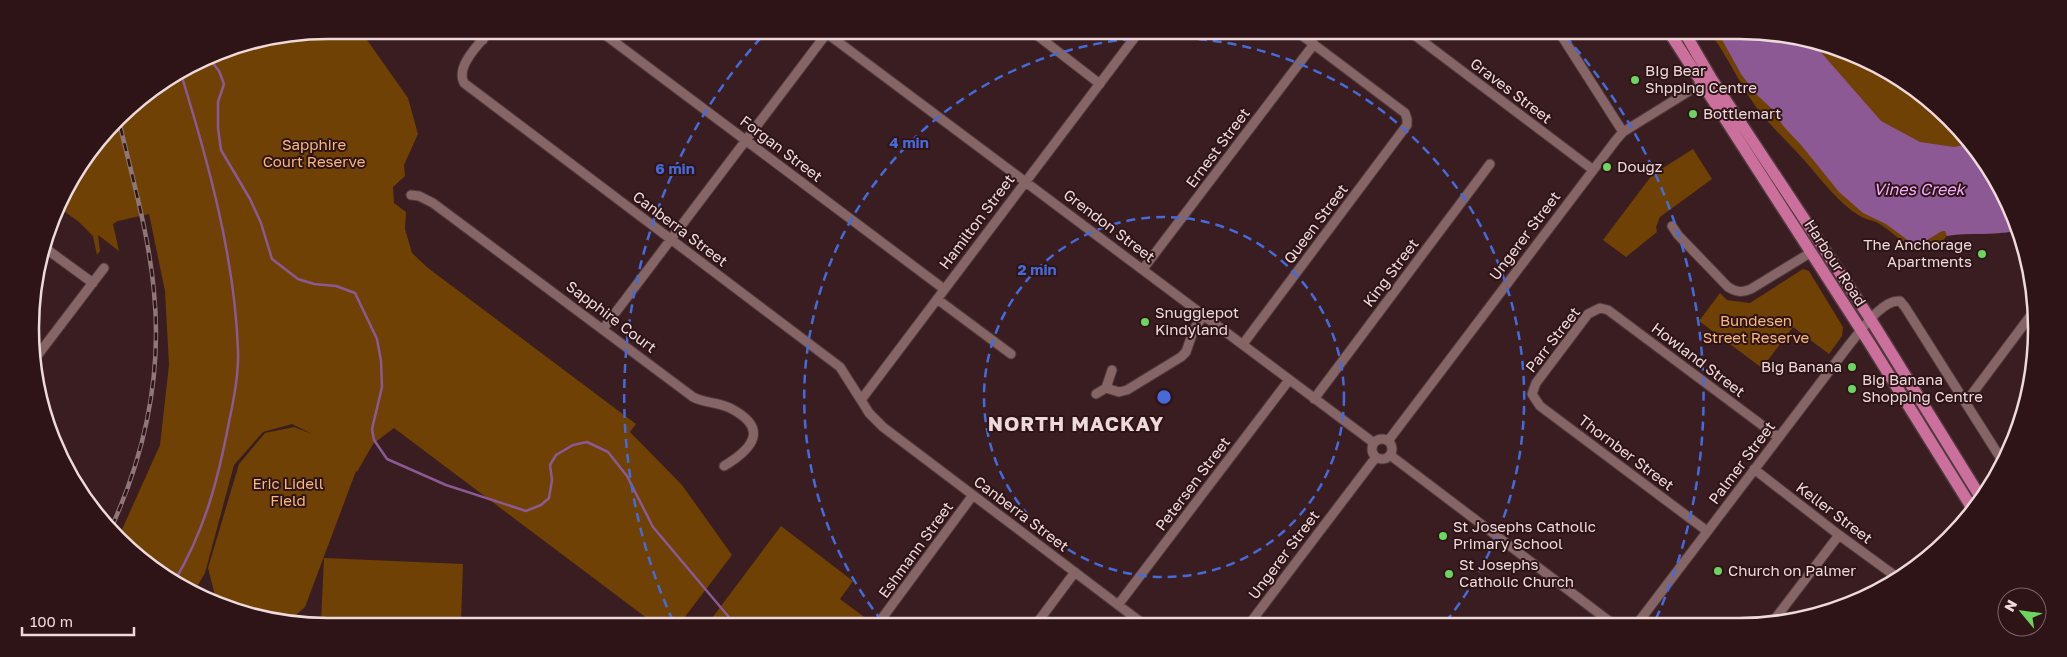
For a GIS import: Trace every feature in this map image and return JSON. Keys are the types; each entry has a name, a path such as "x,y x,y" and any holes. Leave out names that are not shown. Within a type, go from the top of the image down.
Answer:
{"main road":[{"name":"Harbour Road","path":"1673,39 1969,503"},
{"name":"Harbour Road","path":"1688,39 1870,320 1977,492"}],"street":[{"name":"Forgan Street","path":"611,39 944,289"},
{"path":"603,329 821,39"},
{"name":"Grendon Street","path":"834,39 1374,443"},
{"path":"1042,39 1100,84"},
{"name":"Hamilton Street","path":"861,400 1134,39"},
{"path":"1307,39 1314,44"},
{"name":"Graves Street","path":"1422,39 1592,169"},
{"path":"1564,39 1623,132"},
{"name":"Canberra Street","path":"483,40 468,58 462,73 464,83 471,90 840,367 869,413 883,427 1135,618"},
{"name":"Queen Street","path":"1242,344 1407,125 1405,113 1314,44"},
{"name":"Ernest Street","path":"1143,269 1314,44"},
{"name":"Ungerer Street","path":"1388,441 1592,169 1623,132 1712,78"},
{"name":"King Street","path":"1314,399 1490,164"},
{"name":"Sapphire Court","path":"411,195 419,196 433,203 693,397 730,408 751,424 754,434 753,439 740,456 724,466"},
{"path":"1672,226 1678,235 1715,274 1734,291 1745,292 1752,289 1810,252"},
{"path":"50,251 92,283"},
{"path":"39,351 104,268"},
{"path":"937,299 1011,354"},
{"name":"Palmer Street","path":"1642,618 1778,437 1879,310 1892,302 1900,301 1903,304 1966,402"},
{"name":"Parr Street","path":"1532,394 1536,383 1588,314 1600,308"},
{"name":"Howland Street","path":"1600,308 1616,315 1778,437"},
{"path":"1106,388 1119,392 1127,390 1181,357 1186,352 1194,329 1204,315"},
{"path":"1999,455 1966,402 2028,319"},
{"path":"1096,394 1106,388 1112,370"},
{"name":"Petersen Street","path":"1118,605 1289,380"},
{"name":"Thornber Street","path":"1532,394 1540,406 1707,531"},
{"path":"1379,440 1388,441 1392,446 1390,455 1385,458 1376,457 1373,452 1374,443 1379,440"},
{"path":"1390,455 1605,618"},
{"name":"Ungerer Street","path":"1254,618 1376,457"},
{"name":"Keller Street","path":"1754,469 1892,573"},
{"name":"Eshmann Street","path":"883,618 973,495"},
{"path":"1777,616 1839,535"},
{"path":"1041,618 1075,572"}],"green space":[{"path":"310,39 366,39 408,98 418,134 404,165 405,176 393,187 394,203 406,212 405,229 412,253 428,268 636,424 630,432 682,485 732,555 684,618 647,618 394,428 373,444 356,471 305,607 294,616 272,613 235,603 215,595 208,568 239,464 265,433 294,427 312,434 292,424 263,432 234,465 205,573 197,586 152,558 122,531 160,445 169,365 165,291 149,214 118,221 113,224 119,251 98,235 100,251 97,255 93,236 79,222 64,211 88,168 111,137 137,111 168,88 200,69 218,61 235,54 272,44"},
{"name":"Vines Creek","path":"1714,39 1776,41 1832,54 1883,78 1930,111 1956,137 1982,173 1965,209 1943,241 1935,246 1926,248 1911,246 1878,223 1852,211 1830,190 1761,114"},
{"path":"1693,149 1712,179 1660,217 1656,227 1657,232 1626,257 1603,240 1652,175"},
{"name":"Bundesen Street Reserve","path":"1803,269 1809,271 1843,327 1842,336 1829,354 1793,327 1762,368 1699,321 1720,293 1727,300 1750,303"},
{"path":"781,526 853,581 840,599 866,618 712,618"},
{"path":"324,558 463,564 461,618 321,618"}],"water":[{"name":"Vines Creek","path":"1722,39 1776,41 1820,51 1881,121 1920,142 1954,147 1963,145 1989,184 2012,231 1947,236 1945,231 1942,231 1922,243 1913,244 1886,224 1863,213 1839,192 1741,74"}],"waterway":[{"path":"213,63 219,71 224,84 218,102 218,128 221,150 250,199 261,223 272,259 298,279 314,284 336,286 355,293 377,339 381,361 382,387 372,429 374,440 387,459 446,485 526,511 541,505 549,498 552,480 550,465 556,455 573,445 587,442 608,452 627,476 653,527 730,618"},
{"path":"178,575 202,524 215,484 233,404 238,360 236,316 226,245 210,175 182,79"}],"railway":[{"path":"114,522 134,470 142,441 153,382 156,322 152,271 148,249 140,206 121,127"}],"place":[{"name":"BIg Bear Shpping Centre","path":"1635,80"},
{"name":"Bottlemart","path":"1693,114"},
{"name":"Dougz","path":"1607,167"},
{"name":"The Anchorage Apartments","path":"1982,254"},
{"name":"Snugglepot Kindyland","path":"1145,322"},
{"name":"Big Banana","path":"1852,367"},
{"name":"Big Banana Shopping Centre","path":"1852,389"},
{"name":"St Josephs Catholic Primary School","path":"1443,536"},
{"name":"Church on Palmer","path":"1718,571"},
{"name":"St Josephs Catholic Church","path":"1449,574"}],"district":[{"name":"NORTH MACKAY","path":"1076,424"}],"park label":[{"name":"Sapphire Court Reserve","path":"314,154"},
{"name":"Eric Lidell Field","path":"288,492"}]}
